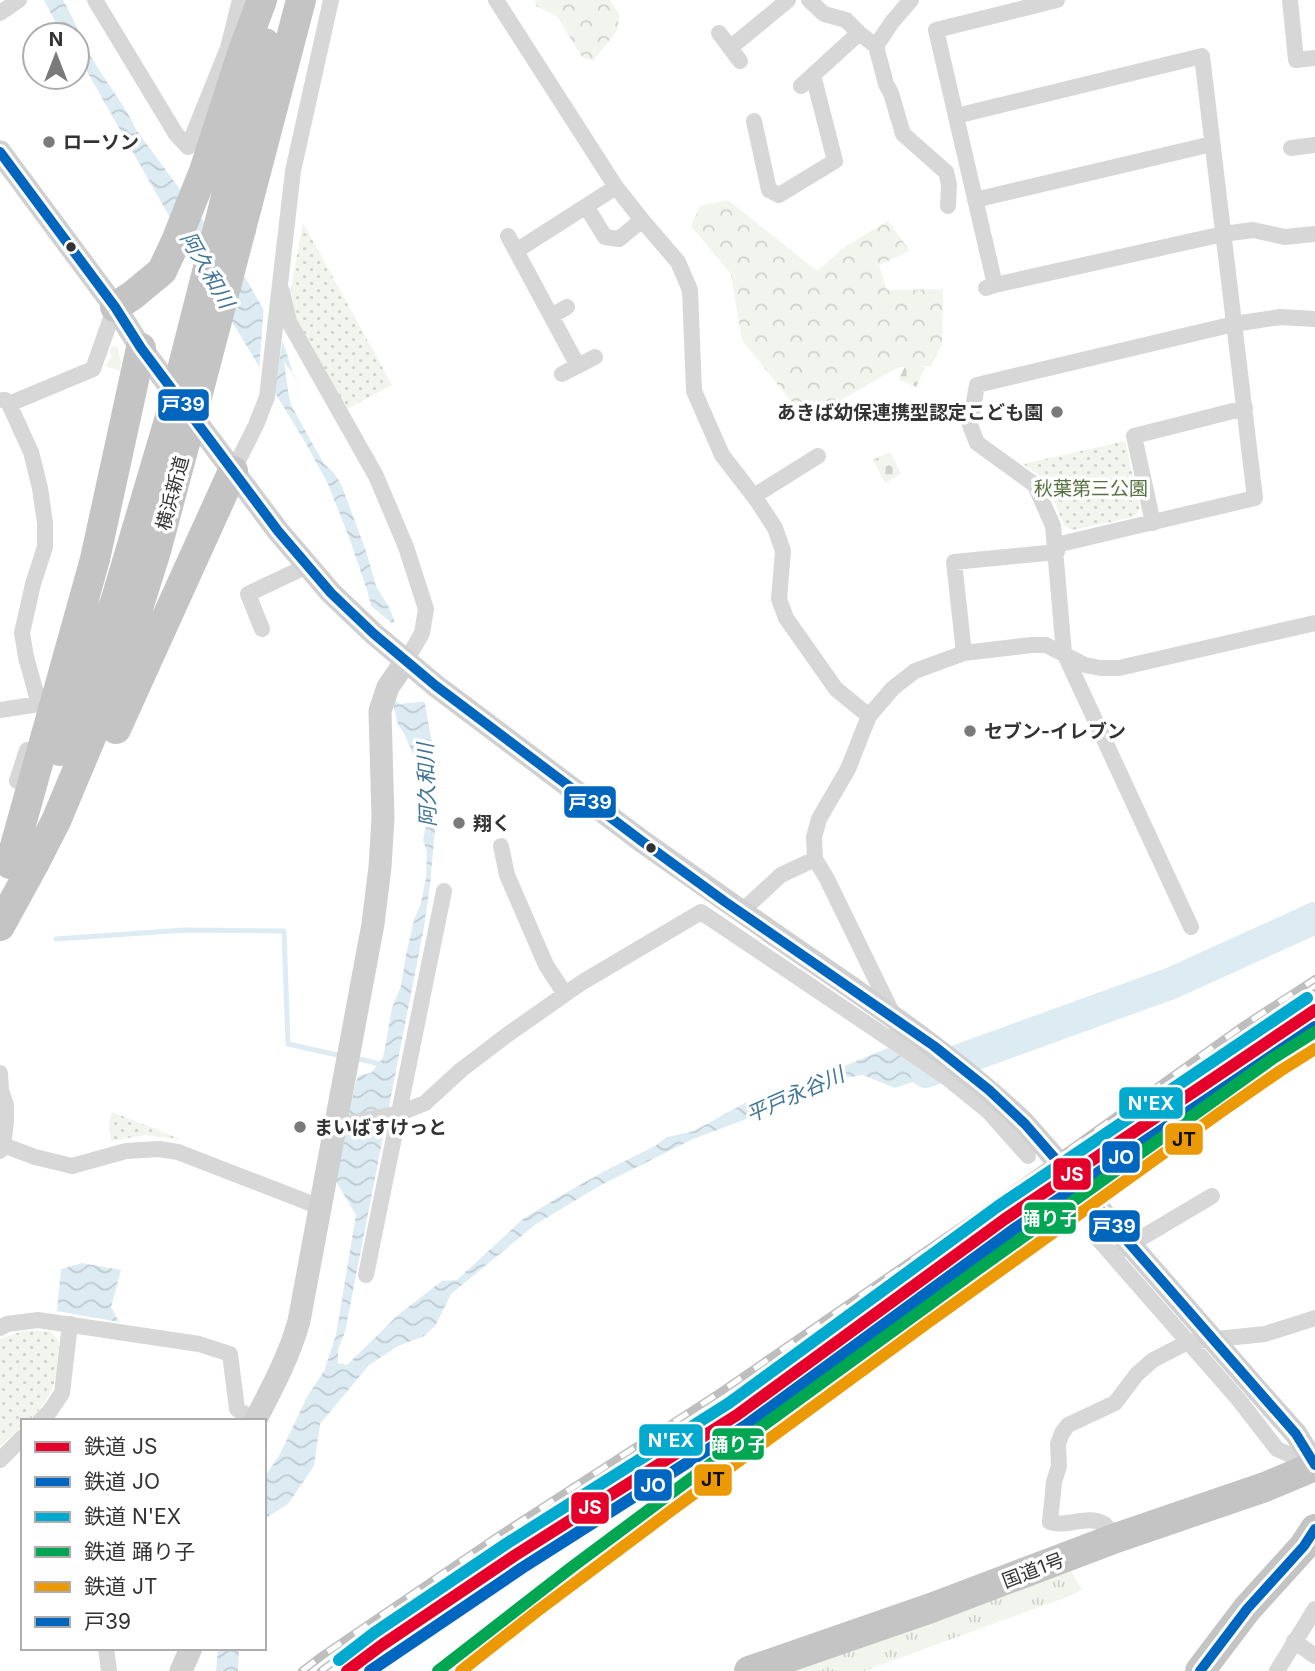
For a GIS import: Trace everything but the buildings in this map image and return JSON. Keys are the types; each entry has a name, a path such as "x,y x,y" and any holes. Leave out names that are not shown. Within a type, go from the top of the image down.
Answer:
{"highway":[{"path":"115,307 162,271 176,242 204,171 262,0"},
{"name":"横浜新道","path":"0,926 56,821 116,678 156,551 178,428 232,217 275,0"},
{"name":"横浜新道","path":"232,217 301,0"},
{"path":"5,872 95,559 141,348"},
{"name":"横浜新道","path":"5,872 60,750 178,428"},
{"path":"56,821 95,774 233,471"},
{"name":"国道1号","path":"749,1671 931,1608 1116,1538 1265,1487 1315,1466"},
{"path":"1200,1671 1247,1609 1304,1546 1315,1528"}],"main road":[{"path":"0,152 115,307 141,348 278,531 331,593 374,634 436,686 643,842 934,1046 989,1090 1025,1124 1296,1434 1315,1466"},
{"path":"256,1419 293,1343 339,1125 380,867 383,818 380,711 388,687 406,661"},
{"path":"181,1671 190,1650"}],"street":[{"path":"0,13 19,0"},
{"path":"95,0 176,134 188,147 228,48 240,0"},
{"path":"233,471 267,397 293,171 331,0"},
{"path":"496,0 616,187 678,262 690,290 694,391 722,455 775,528 783,551 779,599 786,618 836,689 869,716"},
{"path":"730,48 789,0"},
{"path":"809,0 824,14 846,20 876,46 903,134 946,172 949,184 948,206"},
{"path":"876,46 911,0"},
{"path":"1058,0 936,30 975,200 990,286 1223,234 1253,230 1285,237 1315,234"},
{"path":"1290,0 1296,60 1315,58"},
{"path":"719,33 740,61"},
{"path":"754,121 765,135 769,190 779,195 835,161 807,80 859,33"},
{"path":"956,116 1202,56 1255,498 1056,548 954,562 964,653"},
{"path":"975,200 1212,144"},
{"path":"1291,148 1315,145"},
{"path":"516,251 616,187"},
{"path":"586,206 605,237 619,239 642,220"},
{"path":"508,236 578,366"},
{"path":"280,282 289,322 376,476 406,547 426,609 422,633 406,661"},
{"path":"17,781 36,724 38,704 22,633 45,547 45,523 31,452 4,402 93,369 115,307"},
{"path":"551,316 568,307"},
{"path":"1191,927 1064,653 1053,526 1035,485 977,443 971,425 977,385 1234,324 1280,317 1315,319"},
{"path":"562,374 595,357"},
{"path":"1153,523 1134,436 1245,408"},
{"path":"754,496 818,456"},
{"path":"262,629 248,594 307,566"},
{"path":"889,1038 902,1033 815,859 814,837 819,819 848,769 869,716 893,688 915,671 964,653 1046,645 1085,665 1119,668 1315,623"},
{"path":"0,710 38,704"},
{"path":"501,846 507,875 546,965 565,994"},
{"path":"741,912 781,875 815,859"},
{"path":"366,1275 444,891"},
{"path":"339,1125 397,1114 425,1102 461,1070 565,994 701,912 946,1077 988,1111 1028,1156"},
{"path":"0,1073 1,1090 6,1105 1,1147 72,1166 126,1151 159,1149 178,1152 320,1207"},
{"path":"1112,1255 1209,1193"},
{"path":"1099,1240 1239,1400 1277,1449 1315,1466"},
{"path":"1116,1538 1105,1524 1093,1521 1057,1524 1051,1522 1054,1482 1059,1466 1058,1444 1068,1425 1115,1403 1153,1360 1188,1342 1265,1334 1315,1318"},
{"path":"0,1328 7,1324 38,1320 199,1344 230,1354 237,1409 252,1419"},
{"path":"42,1419 62,1393 71,1324"},
{"path":"0,1460 21,1439"},
{"path":"1277,1671 1315,1609"},
{"path":"1294,1641 1315,1656"},
{"path":"106,1650 109,1671"}],"green space":[{"path":"535,0 610,0 619,14 618,29 593,61 582,57 557,16 536,6"},
{"path":"728,200 817,271 846,246 888,221 910,251 879,265 887,290 943,289 942,345 931,366 899,367 825,409 795,406 742,340 731,274 691,226 700,206"},
{"path":"303,223 392,385 345,410 295,316 291,288"},
{"path":"117,346 121,361 120,371 105,366 112,357 111,347"},
{"path":"908,360 925,368 916,387 899,379"},
{"name":"秋葉第三公園","path":"1125,441 1140,509 1134,517 1072,530 1064,525 1045,479 1023,464"},
{"path":"890,452 901,474 885,483 873,460"},
{"path":"112,1112 181,1139 145,1135 111,1141 109,1124"},
{"path":"23,1331 51,1331 59,1342 50,1394 30,1419 21,1419 21,1427 0,1446 0,1339"},
{"path":"1071,1571 1082,1590 864,1671 787,1671"}],"water":[{"path":"44,0 63,0 74,21 55,21"},
{"name":"阿久和川","path":"91,56 137,131 246,279 284,345 293,373 302,385 284,362 292,407 324,464 341,484 376,586 390,609 425,704 432,743 435,829 430,885 345,1332 338,1350 338,1363 347,1365 398,1315 442,1281 457,1280 523,1219 667,1137 694,1131 745,1103 801,1084 888,1048 931,1076 895,1088 863,1075 838,1079 787,1104 693,1139 601,1185 536,1224 451,1294 435,1326 424,1336 398,1346 369,1365 320,1424 314,1466 288,1504 266,1518 266,1475 280,1454 307,1397 324,1371 336,1335 356,1215 336,1181 355,1085 358,1076 371,1073 383,1058 392,1008 401,986 414,920 421,903 426,878 427,852 423,840 427,821 428,762 424,755 414,755 398,725 368,593 328,484 189,251 91,79"},
{"path":"82,1263 121,1270 111,1307 119,1322 57,1311 61,1269"},
{"path":"218,1650 239,1650 238,1671 216,1671"}],"pier":[{"path":"264,304 283,336 274,398 259,372"},
{"path":"366,602 392,623 398,622 428,701 400,704 388,696"}],"waterway":[{"name":"平戸永谷川","path":"926,1072 1172,983 1315,918"},
{"path":"56,939 185,930 284,931 288,1044 342,1056"},
{"path":"355,1058 380,1064"}],"railway":[{"path":"302,1671 498,1536 722,1391 992,1205 1244,1025 1315,979"},
{"path":"464,1572 728,1401 1315,993"},
{"path":"321,1671 374,1632"}],"rail line":[{"name":"N'EX","path":"339,1660 374,1633 506,1544 729,1403 997,1207 1307,998"},
{"name":"JS","path":"347,1671 514,1556 737,1415 1005,1219 1315,1010"},
{"name":"JO","path":"370,1671 522,1568 745,1426 1013,1230 1315,1027"},
{"name":"踊り子","path":"438,1671 709,1465 1272,1059 1315,1032"},
{"name":"JT","path":"461,1671 672,1510 926,1324 1221,1112 1315,1049"}],"transit line":[{"name":"戸39","path":"0,152 115,307 141,348 278,531 331,593 374,634 436,686 643,842 934,1046 989,1090 1025,1124 1296,1434 1315,1465"},
{"name":"戸39","path":"1200,1671 1247,1609 1304,1546 1315,1529"}],"place":[{"name":"ローソン","path":"49,142"},
{"name":"あきば幼保連携型認定こども園","path":"1057,412"},
{"name":"セブン-イレブン","path":"970,731"},
{"name":"翔く","path":"459,823"},
{"name":"まいばすけっと","path":"300,1127"}]}
